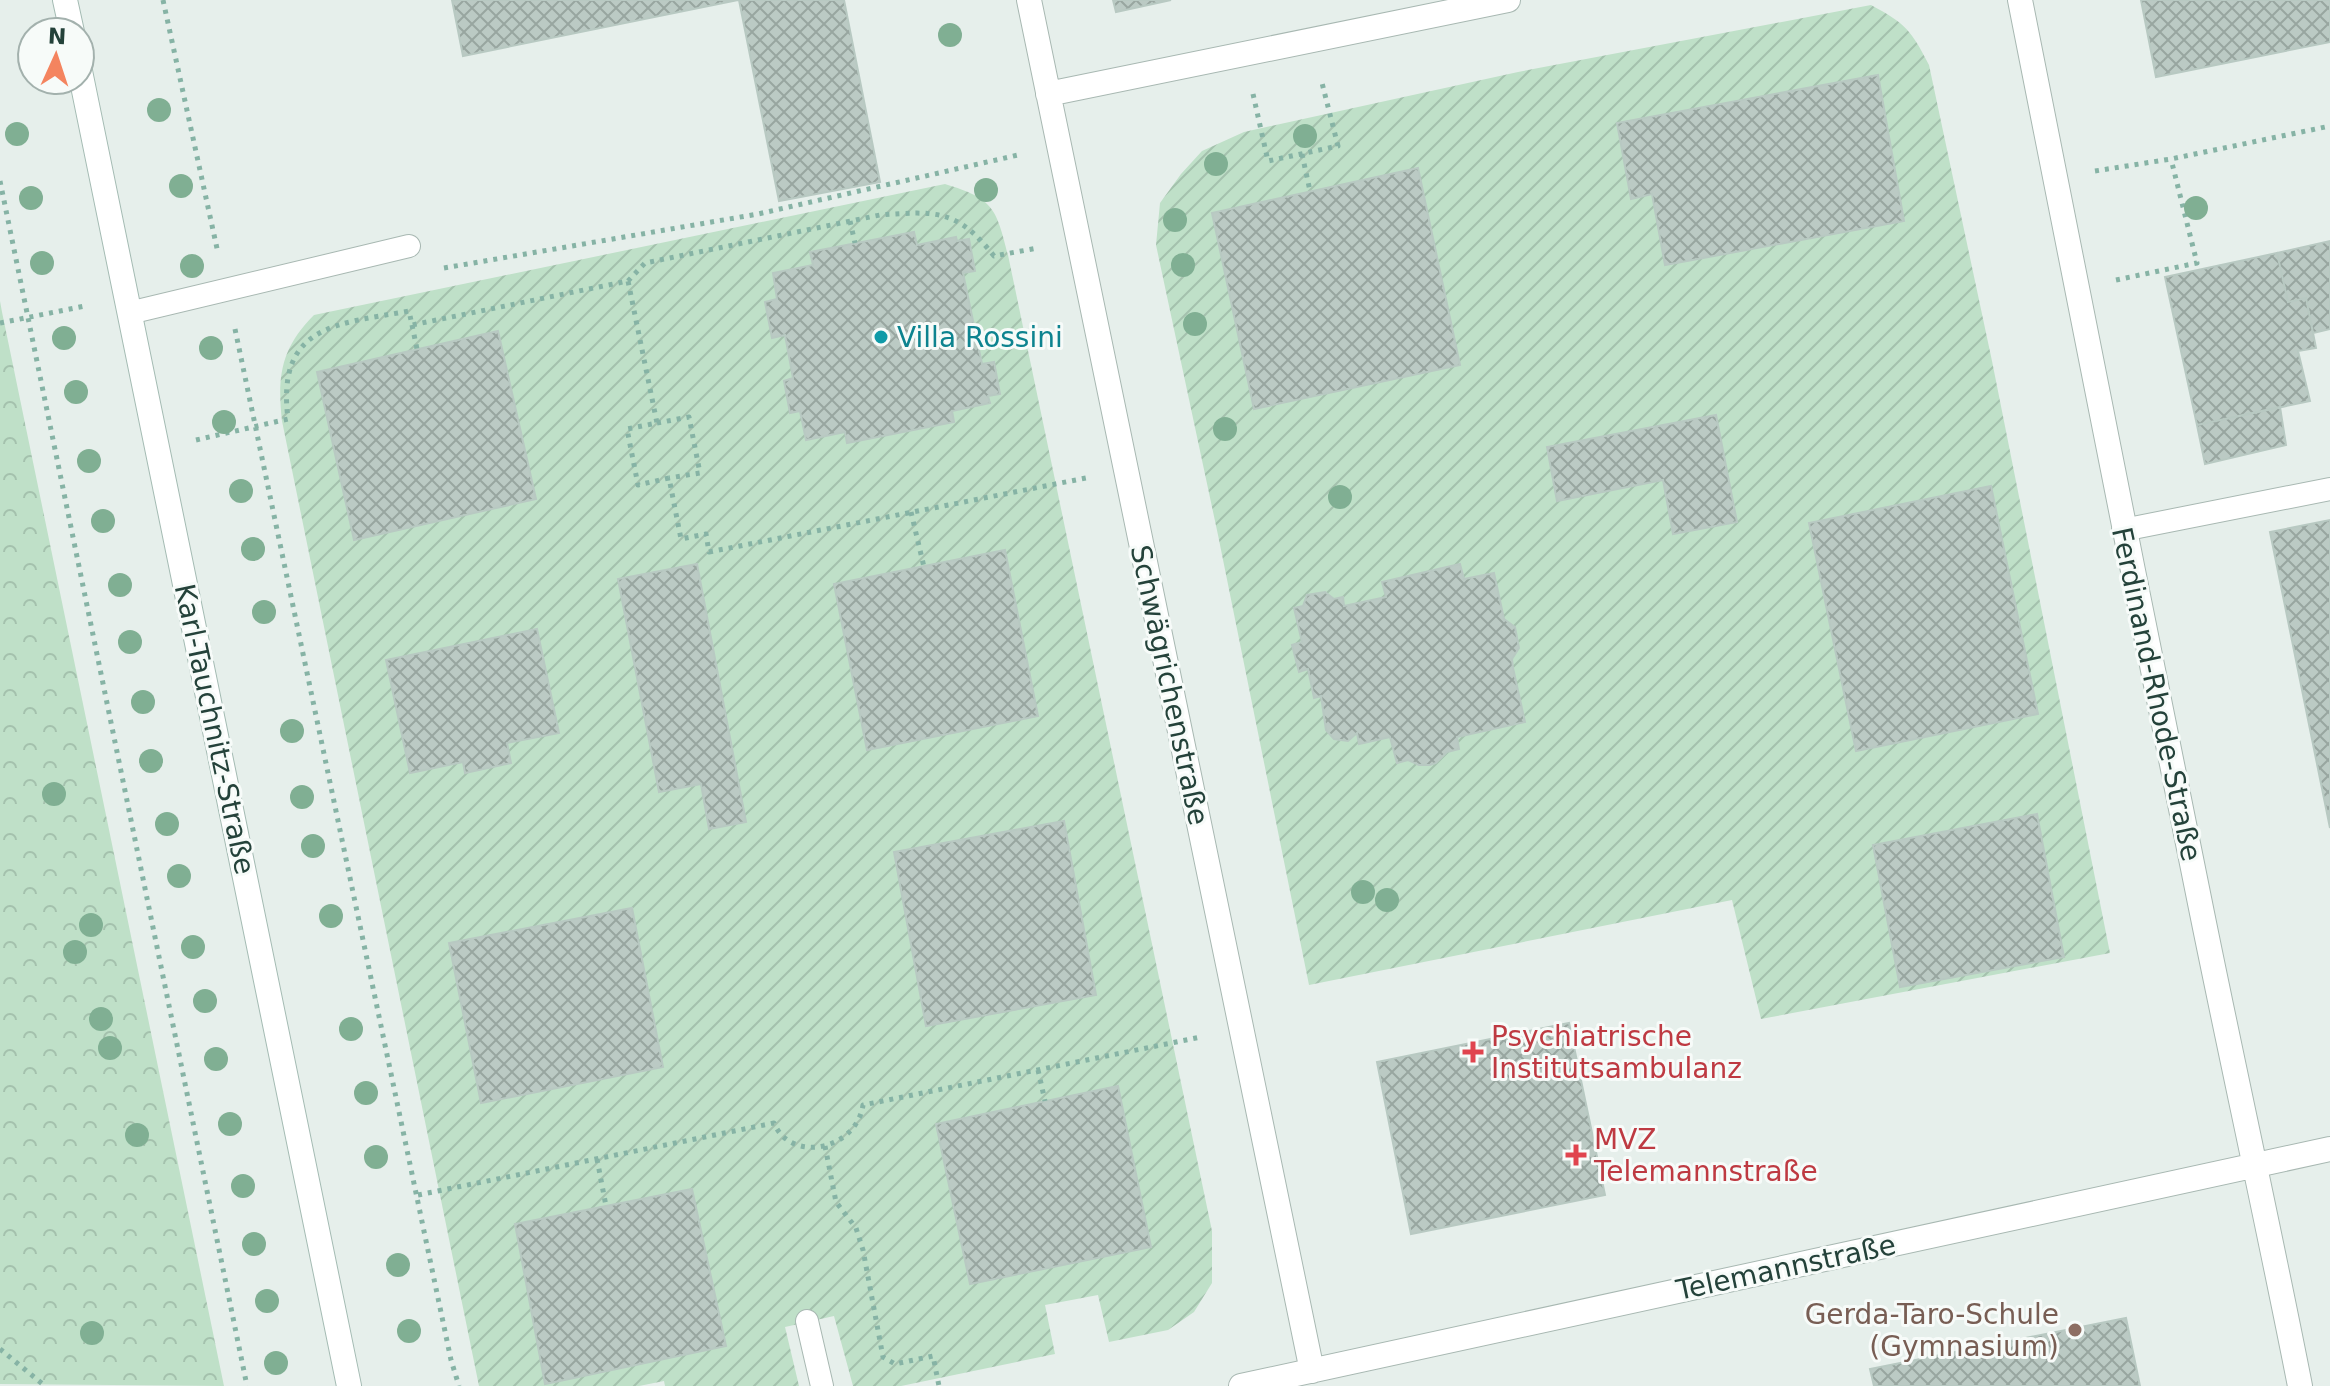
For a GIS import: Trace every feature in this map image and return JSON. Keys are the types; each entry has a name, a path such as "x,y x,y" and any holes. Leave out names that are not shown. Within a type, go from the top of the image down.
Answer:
{"street":[{"name":"Schwägrichenstraße","path":"1029,0 1312,1371"},
{"path":"1048,94 1508,0"},
{"name":"Ferdinand-Rhode-Straße","path":"2020,0 2123,530 2300,1386"},
{"name":"Karl-Tauchnitz-Straße","path":"85,96 349,1386"},
{"name":"Telemannstraße","path":"1241,1386 2330,1149"}],"lane":[{"path":"128,305 226,289 409,246"},
{"path":"2123,530 2330,489"},
{"path":"807,1321 822,1386"}],"path":[{"path":"163,0 459,1386"},
{"path":"1244,54 1268,161 1302,154 1338,146 1311,40"},
{"path":"2055,177 2171,159 2330,126"},
{"path":"434,270 758,214 1059,146"},
{"path":"1302,154 1310,191"},
{"path":"2076,289 2197,263 2171,159"},
{"path":"0,181 247,1386"},
{"path":"412,325 628,281 645,263 880,215 919,212 947,216 969,227 994,256 1078,239"},
{"path":"850,221 855,243"},
{"path":"628,281 657,423"},
{"path":"0,323 128,305"},
{"path":"157,448 288,419 285,400 287,378 307,341 321,329 409,311 417,349"},
{"path":"689,417 700,473 669,478 638,485 627,429 689,417"},
{"path":"669,478 681,539 706,534 709,552 1126,471"},
{"path":"911,512 924,567"},
{"path":"417,1195 774,1123 777,1129 804,1147 825,1146 837,1143 852,1131 861,1116 863,1105 1241,1029"},
{"path":"1038,1070 1045,1101"},
{"path":"825,1146 836,1202 856,1228 863,1250 883,1357 895,1364 933,1356 939,1386"},
{"path":"597,1159 606,1206"},
{"path":"0,1349 45,1386"}],"green space":[{"path":"1871,5 1906,29 1929,65 1992,361 2110,953 1761,1019 1732,900 1309,985 1156,245 1160,203 1202,151 1244,132 1518,72"},
{"path":"945,184 974,195 990,208 1000,226 1008,255 1212,1231 1212,1283 1194,1312 1168,1330 1109,1342 1098,1295 1045,1305 1055,1354 901,1386 853,1386 834,1316 785,1327 799,1386 665,1386 664,1381 639,1386 479,1386 282,421 281,376 288,351 314,315"},
{"path":"0,301 2,312 224,1386 0,1384"}],"building":[{"path":"452,0 738,0 463,56"},
{"path":"739,0 844,0 880,182 779,201"},
{"path":"1113,0 1171,0 1116,12"},
{"path":"2141,0 2330,0 2330,42 2156,77"},
{"path":"1878,75 1904,221 1665,265 1652,194 1631,199 1617,123"},
{"path":"1418,168 1460,365 1254,409 1212,213"},
{"name":"Villa Rossini","path":"914,232 917,245 956,237 957,241 969,239 975,271 963,273 982,364 994,362 1000,394 988,396 990,403 952,411 954,422 847,443 845,432 806,440 800,411 790,413 784,381 793,378 785,335 772,338 765,302 777,299 773,273 813,265 810,252"},
{"path":"2330,241 2330,329 2313,333 2306,298 2288,302 2277,253"},
{"path":"2277,253 2288,302 2306,298 2316,348 2298,351 2310,401 2197,425 2165,277"},
{"path":"498,331 536,499 354,540 317,372"},
{"path":"2280,407 2286,445 2205,464 2197,425"},
{"path":"1716,415 1737,522 1673,534 1663,480 1557,501 1547,447"},
{"path":"1991,486 2038,714 1856,751 1809,523"},
{"path":"2330,520 2330,828 2270,532"},
{"path":"1005,550 1038,716 867,750 834,584"},
{"path":"697,564 746,822 709,829 701,784 659,792 618,579"},
{"path":"1460,564 1464,579 1494,573 1504,619 1515,627 1519,648 1512,659 1525,722 1457,737 1459,749 1447,752 1430,765 1419,765 1408,760 1397,763 1390,737 1359,744 1357,733 1348,741 1334,739 1326,730 1321,696 1314,698 1308,669 1299,672 1292,645 1302,642 1294,608 1303,606 1307,595 1325,592 1334,599 1343,597 1344,606 1386,597 1382,582"},
{"path":"537,629 559,733 507,743 511,763 465,773 463,762 410,773 386,660"},
{"path":"2037,814 2064,957 1900,987 1873,845"},
{"path":"1064,821 1096,995 926,1026 894,852"},
{"path":"632,908 663,1067 481,1103 449,943"},
{"path":"1569,1023 1605,1195 1411,1234 1377,1062"},
{"path":"1118,1086 1151,1247 970,1284 936,1124"},
{"path":"692,1189 726,1346 545,1384 515,1224"},
{"path":"2126,1318 2140,1386 1874,1386 1870,1369"}],"place":[{"name":"Villa Rossini","path":"881,337"},
{"name":"Psychiatrische Institutsambulanz","path":"1473,1052"},
{"name":"MVZ Telemannstraße","path":"1576,1155"},
{"name":"Gerda-Taro-Schule (Gymnasium)","path":"2075,1330"}]}
